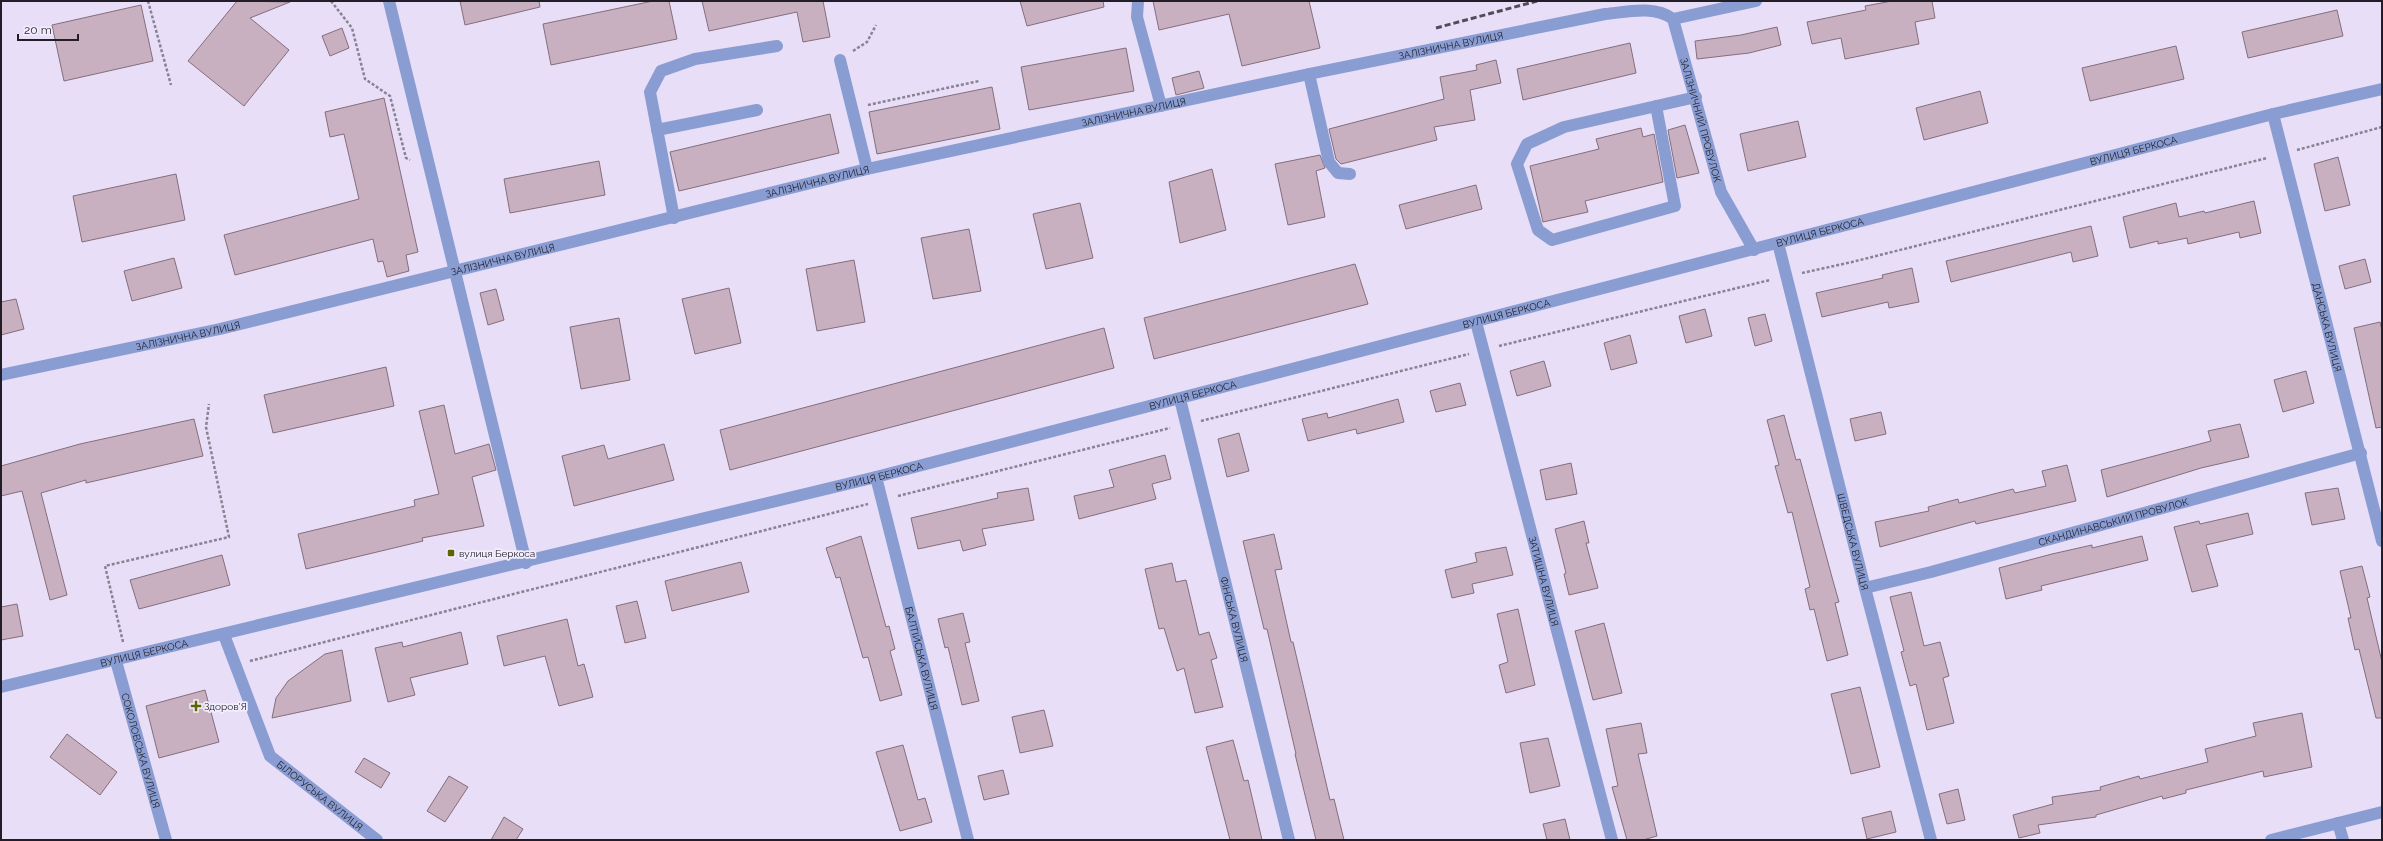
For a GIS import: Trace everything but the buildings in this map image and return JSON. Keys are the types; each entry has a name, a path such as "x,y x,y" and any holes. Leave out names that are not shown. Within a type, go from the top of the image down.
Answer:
{"street":[{"path":"388,1 526,562"},
{"path":"1138,1 1137,17 1161,106"},
{"path":"1673,20 1756,1"},
{"name":"ЗАЛІЗНИЧНА ВУЛИЦЯ","path":"1,375 220,329 453,270 674,218 867,170 1309,74 1605,14 1656,11 1666,14 1673,20"},
{"name":"ЗАЛІЗНИЧНИЙ ПРОВУЛОК","path":"1673,20 1696,97 1721,192 1754,250"},
{"path":"674,218 650,92 660,71 695,59 777,46"},
{"path":"840,60 867,170"},
{"path":"1309,74 1329,162 1338,173 1350,174"},
{"name":"ВУЛИЦЯ БЕРКОСА","path":"1,687 121,660 876,477 2273,114 2382,89"},
{"path":"1656,106 1675,206 1552,240 1538,230 1517,164 1527,144 1564,127 1656,106 1696,97"},
{"path":"657,130 757,110"},
{"name":"ДАНСЬКА ВУЛИЦЯ","path":"2273,114 2361,453 2382,541"},
{"name":"ШВЕДСЬКА ВУЛИЦЯ","path":"1778,243 1865,588 1931,840"},
{"name":"ЗАТИШНА ВУЛИЦЯ","path":"1476,322 1612,840"},
{"name":"ФІНСЬКА ВУЛИЦЯ","path":"1180,399 1289,840"},
{"name":"СКАНДИНАВСЬКИЙ ПРОВУЛОК","path":"1865,588 1932,572 2361,453"},
{"name":"БАЛТІЙСЬКА ВУЛИЦЯ","path":"876,477 968,840"},
{"name":"БІЛОРУСЬКА ВУЛИЦЯ","path":"224,635 270,756 377,840"},
{"name":"СОКОЛОВСЬКА ВУЛИЦЯ","path":"121,660 166,840"},
{"path":"2271,840 2382,812"},
{"path":"2338,823 2343,840"}],"path":[{"path":"148,1 171,85"},
{"path":"332,1 352,28 365,79 390,96 406,158 416,163"},
{"path":"840,60 866,42 876,25"},
{"path":"852,109 979,81"},
{"path":"235,666 882,500 1484,350 1787,276 1852,262 2284,154 2382,127"},
{"path":"121,660 105,566 228,537 206,427 208,404"}],"railway":[{"path":"1436,28 1537,1"}],"place":[{"name":"вулиця Беркоса","path":"451,553"},
{"name":"Здоров'Я","path":"196,706"}]}
